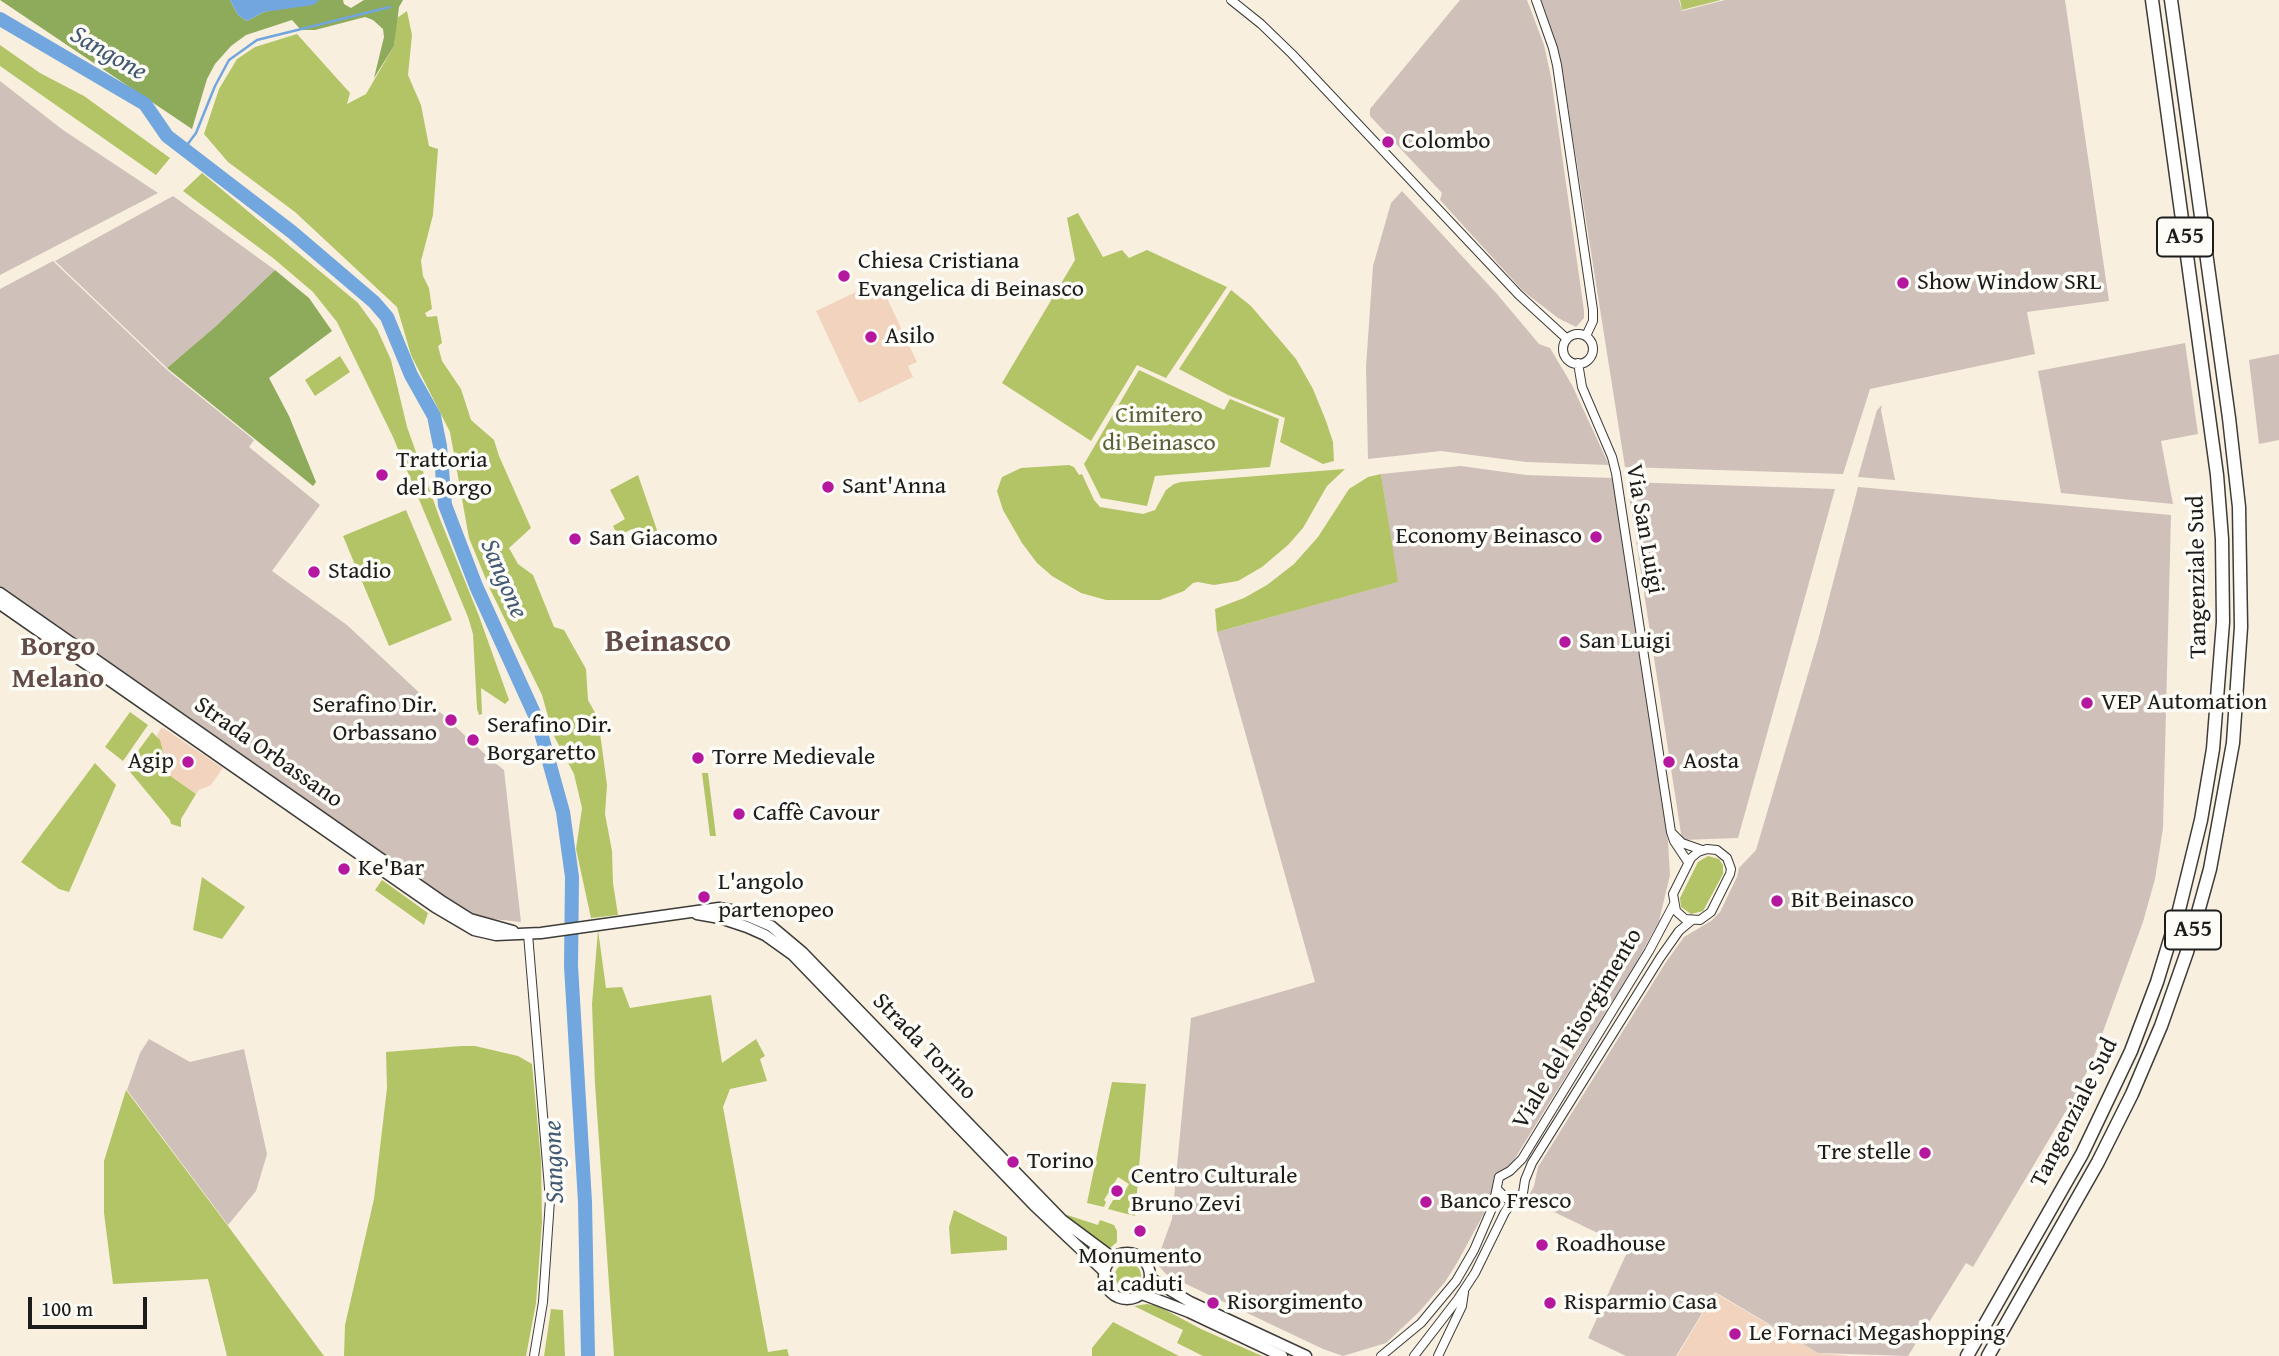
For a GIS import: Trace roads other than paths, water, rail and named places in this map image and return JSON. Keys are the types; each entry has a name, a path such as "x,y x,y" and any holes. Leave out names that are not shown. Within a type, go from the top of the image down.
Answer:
{"highway":[{"name":"Tangenziale Sud","path":"1967,1356 2082,1154 2131,1051 2157,982 2179,910 2201,820 2213,749 2222,622 2222,539 2218,485 2152,0"},
{"name":"Tangenziale Sud","path":"1988,1356 2098,1162 2132,1094 2161,1026 2187,952 2210,869 2233,743 2242,627 2239,508 2171,0"}],"main road":[{"name":"Strada Orbassano","path":"0,593 443,902 470,919 524,933"},
{"name":"Strada Orbassano","path":"0,604 454,920 486,933 524,933"},
{"name":"Strada Torino","path":"524,933 596,926 706,909 736,911 771,926 786,936 1041,1199 1078,1234 1113,1258"},
{"name":"Strada Torino","path":"684,914 712,916 747,927 765,935 793,955 1034,1205 1105,1272"},
{"path":"1126,1253 1136,1255 1147,1264 1150,1278 1142,1294 1132,1298 1115,1295 1105,1283 1105,1272 1113,1258 1126,1253"},
{"path":"1150,1278 1190,1302 1306,1356"},
{"path":"1142,1294 1189,1312 1282,1356"}],"street":[{"name":"Via San Luigi","path":"1231,0 1292,54 1519,295 1567,339 1563,347 1565,355 1569,360 1578,363 1582,387 1612,457 1616,473 1671,832 1688,862"},
{"path":"1536,0 1553,48 1560,87 1593,310 1593,321 1587,336"},
{"path":"1567,339 1576,334 1587,336 1592,344 1592,354 1586,361 1578,363"},
{"path":"1671,832 1682,843 1702,849"},
{"name":"Viale del Risorgimento","path":"1510,1171 1522,1158 1645,958 1674,904 1672,894 1688,862 1702,849 1722,853 1729,863 1730,874 1711,912 1700,920 1691,921 1679,931 1660,958 1532,1163 1525,1180"},
{"path":"1674,904 1680,916 1691,921"},
{"path":"524,933 550,1200 543,1302 534,1356"},
{"path":"1381,1356 1421,1323 1456,1281 1474,1250 1498,1190 1499,1177 1510,1171 1519,1173 1525,1180 1524,1193 1515,1199 1505,1212 1465,1289 1414,1356"},
{"path":"1498,1190 1507,1199 1515,1199"},
{"path":"1438,1356 1462,1306 1465,1289"}],"water":[{"path":"230,0 319,1 313,5 264,12 247,21 238,15"}],"waterway":[{"path":"184,149 196,133 229,60 257,40 390,7"},
{"name":"Sangone","path":"0,19 145,104 167,136 292,232 374,302 387,317 411,375 434,416 440,446 445,505 476,586 538,722 563,812 572,877 571,966 585,1202 588,1356"}],"place":[{"name":"Colombo","path":"1388,142"},
{"name":"Chiesa Cristiana Evangelica di Beinasco","path":"844,276"},
{"name":"Show Window SRL","path":"1903,283"},
{"name":"Asilo","path":"871,337"},
{"name":"Trattoria del Borgo","path":"382,475"},
{"name":"Sant'Anna","path":"828,487"},
{"name":"Economy Beinasco","path":"1596,537"},
{"name":"San Giacomo","path":"575,539"},
{"name":"Stadio","path":"314,572"},
{"name":"San Luigi","path":"1565,642"},
{"name":"VEP Automation","path":"2087,703"},
{"name":"Serafino Dir. Orbassano","path":"451,720"},
{"name":"Serafino Dir. Borgaretto","path":"473,740"},
{"name":"Torre Medievale","path":"698,758"},
{"name":"Agip","path":"188,762"},
{"name":"Aosta","path":"1669,762"},
{"name":"Caffè Cavour","path":"739,814"},
{"name":"Ke'Bar","path":"344,869"},
{"name":"L'angolo partenopeo","path":"704,897"},
{"name":"Bit Beinasco","path":"1777,901"},
{"name":"Tre stelle","path":"1925,1153"},
{"name":"Torino","path":"1013,1162"},
{"name":"Centro Culturale Bruno Zevi","path":"1117,1191"},
{"name":"Banco Fresco","path":"1426,1202"},
{"name":"Monumento ai caduti","path":"1140,1231"},
{"name":"Roadhouse","path":"1542,1245"},
{"name":"Risorgimento","path":"1213,1303"},
{"name":"Risparmio Casa","path":"1550,1303"},
{"name":"Le Fornaci Megashopping","path":"1735,1334"}],"district":[{"name":"Beinasco","path":"668,643"},
{"name":"Borgo Melano","path":"58,664"}],"park label":[{"name":"Cimitero di Beinasco","path":"1159,430"}]}
